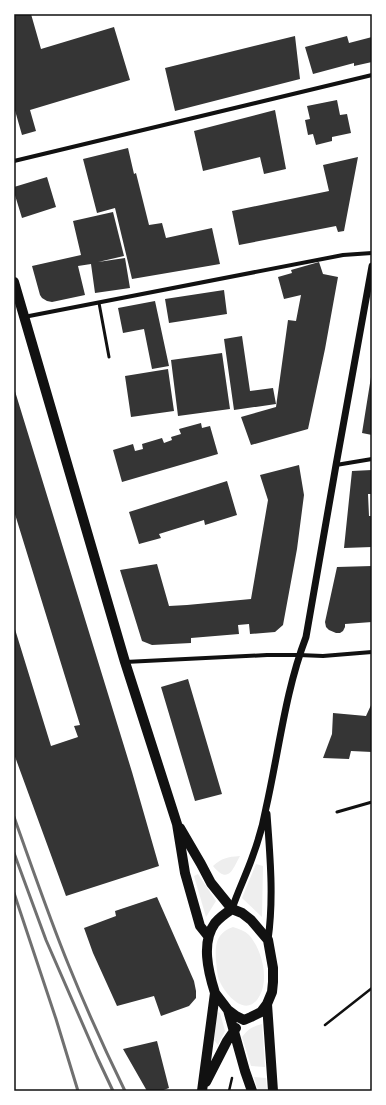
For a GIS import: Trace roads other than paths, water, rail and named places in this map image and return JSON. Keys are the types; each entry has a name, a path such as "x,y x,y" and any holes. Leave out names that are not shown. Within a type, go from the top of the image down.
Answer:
{"main road":[{"path":"14,282 125,662 177,824 185,872 200,926 208,936"},
{"path":"177,824 211,883 232,909 242,913 251,920 268,940 273,968 272,992 267,1004 261,1012 244,1020 234,1031 227,1041 202,1090"},
{"path":"232,909 221,916 215,923 208,936 208,962 211,982 215,993 228,1010 244,1020"},
{"path":"202,1090 215,993"},
{"path":"267,1004 273,1091"},
{"path":"228,1010 252,1091"}],"street":[{"path":"14,161 372,76"},
{"path":"24,317 343,255 372,253"},
{"path":"232,909 252,858 266,809 292,680 306,637 372,266"},
{"path":"336,465 372,459"},
{"path":"125,662 267,655 323,656 372,652"},
{"path":"266,809 271,863 271,921 268,940"}],"lane":[{"path":"99,303 109,357"},
{"path":"337,812 372,802"}],"railway":[{"path":"14,817 69,966 125,1091"},
{"path":"14,853 46,940 113,1091"},
{"path":"14,893 56,1019 78,1091"}]}
